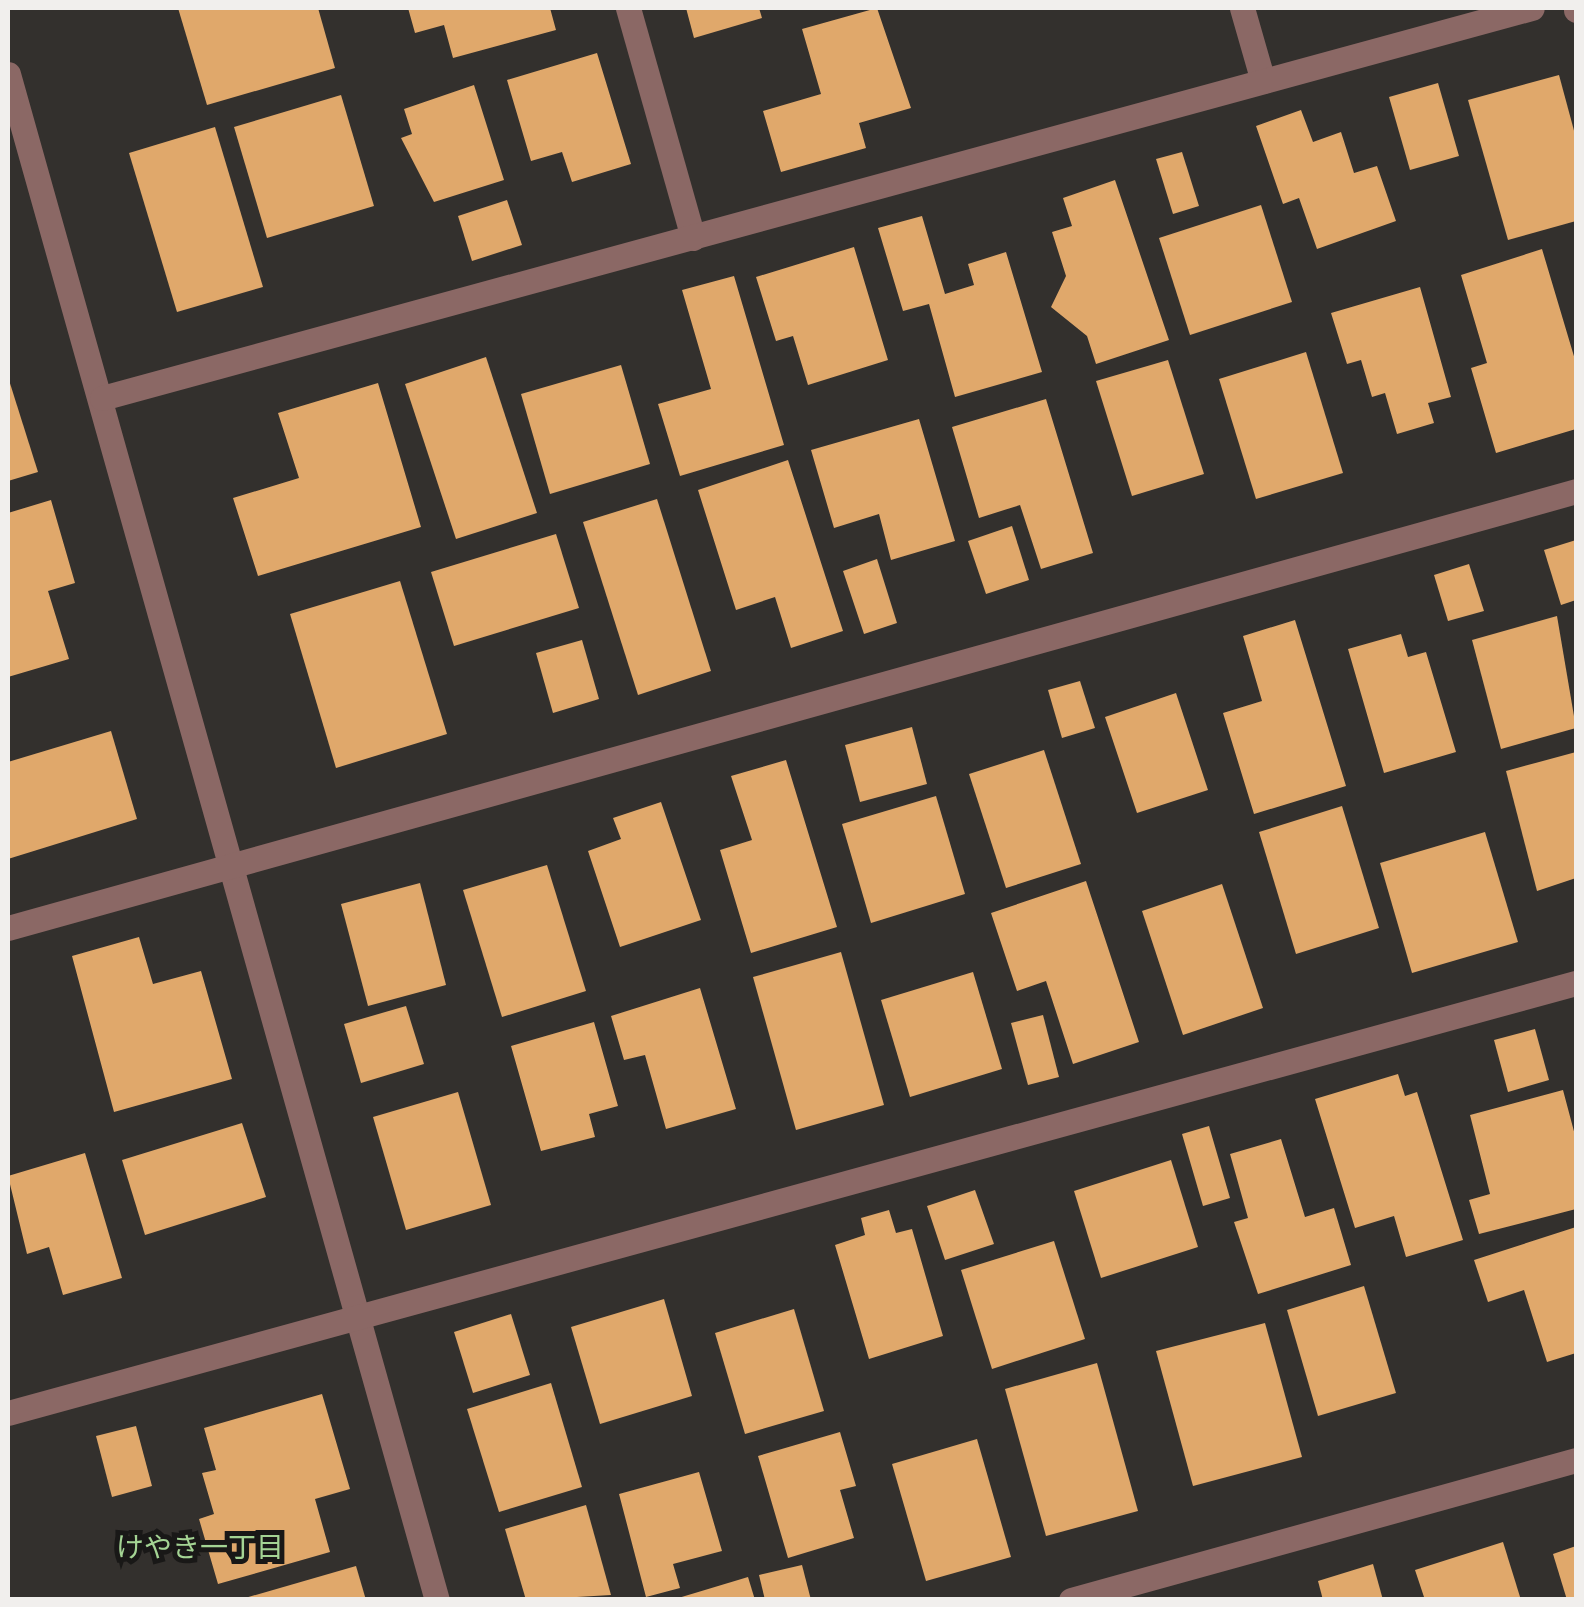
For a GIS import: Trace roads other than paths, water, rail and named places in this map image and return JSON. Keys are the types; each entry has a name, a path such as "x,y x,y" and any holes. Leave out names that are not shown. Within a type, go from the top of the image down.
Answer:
{"street":[{"path":"628,8 693,238"},
{"path":"1242,8 1262,81"},
{"path":"102,398 1532,8"},
{"path":"8,74 102,398 436,1600"},
{"path":"8,928 1576,491"},
{"path":"8,1413 357,1314 1576,983"},
{"path":"1071,1600 1576,1460"}],"district":[{"name":"けやき一丁目","path":"200,1546"}]}
